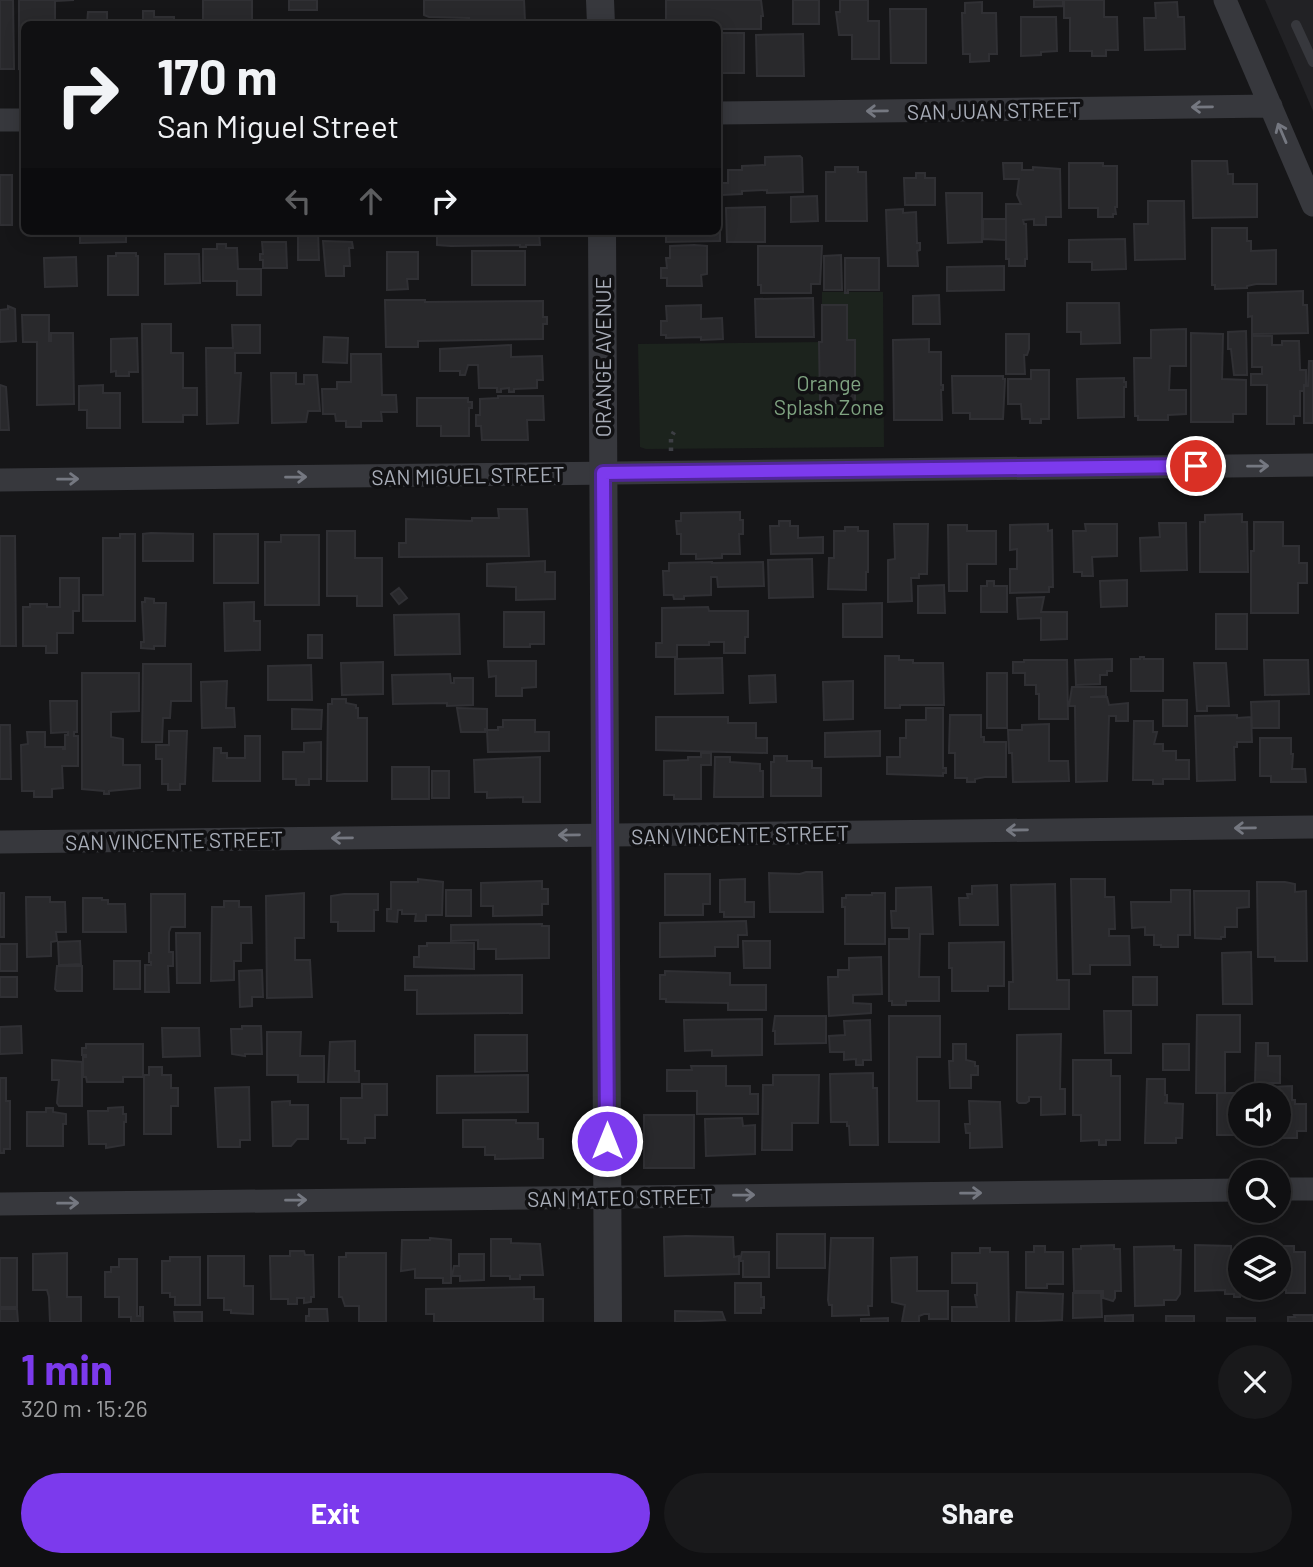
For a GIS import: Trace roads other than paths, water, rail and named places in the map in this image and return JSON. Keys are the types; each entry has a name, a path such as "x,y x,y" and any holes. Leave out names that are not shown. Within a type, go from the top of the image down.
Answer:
{"street":[{"path":"600,0 601,21"},
{"path":"1225,0 1270,106 1307,173 1313,205"},
{"name":"SAN JUAN STREET","path":"721,113 1270,106"},
{"path":"0,120 21,120"},
{"name":"ORANGE AVENUE","path":"602,235 608,1322"},
{"name":"SAN MIGUEL STREET","path":"0,480 1313,465"},
{"name":"SAN VINCENTE STREET","path":"0,842 1313,827"},
{"path":"1291,1189 1313,1189"},
{"name":"SAN MATEO STREET","path":"0,1204 1228,1190"}],"lane":[{"path":"1296,24 1313,62"}],"park label":[{"name":"Orange Splash Zone","path":"829,394"}]}
